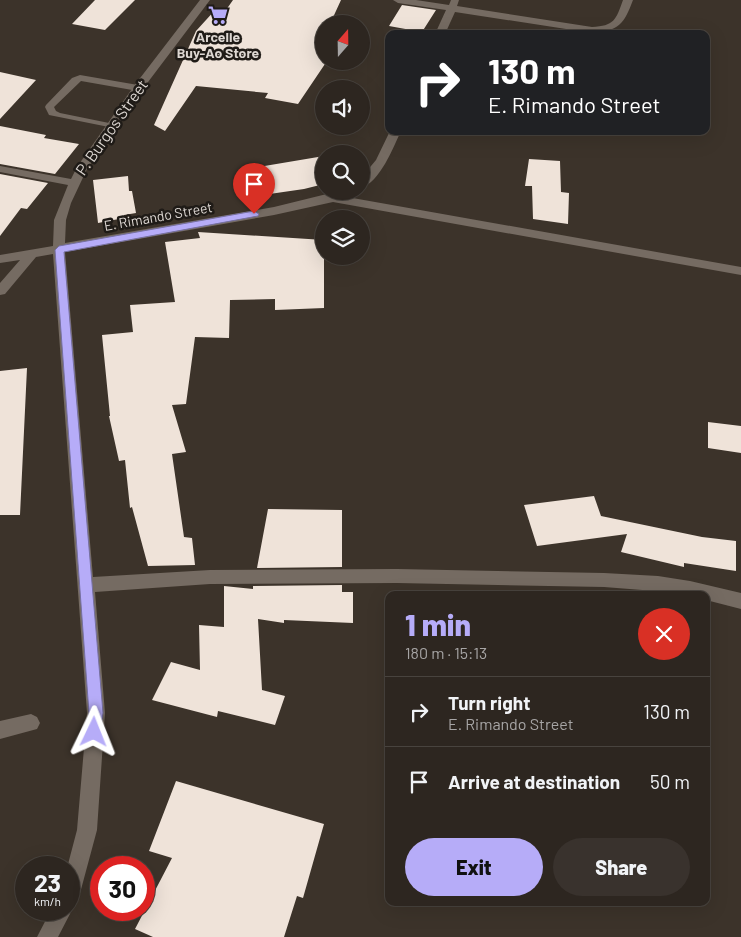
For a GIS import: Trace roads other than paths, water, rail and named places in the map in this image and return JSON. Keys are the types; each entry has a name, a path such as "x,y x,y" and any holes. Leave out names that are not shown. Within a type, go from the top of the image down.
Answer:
{"street":[{"name":"P. Burgos Street","path":"80,856 87,830 96,713 59,250 60,220 74,183 111,126 205,0"},
{"path":"398,0 453,4 592,30 614,26 621,20 628,0"},
{"path":"442,30 453,4"},
{"path":"370,178 382,161 394,135"},
{"path":"0,170 74,183"},
{"name":"E. Rimando Street","path":"0,258 59,250 325,200"},
{"path":"345,200 741,271"},
{"path":"0,291 32,254"},
{"path":"85,585 210,577 397,576 604,580 690,588 702,591"},
{"path":"710,593 741,601"},
{"path":"0,730 31,723"},
{"path":"47,937 56,921"}],"lane":[{"path":"111,126 58,116 52,113 49,107 75,80 80,78 138,88"}],"place":[{"name":"Arcelie Buy-Ao Store","path":"218,15"}]}
